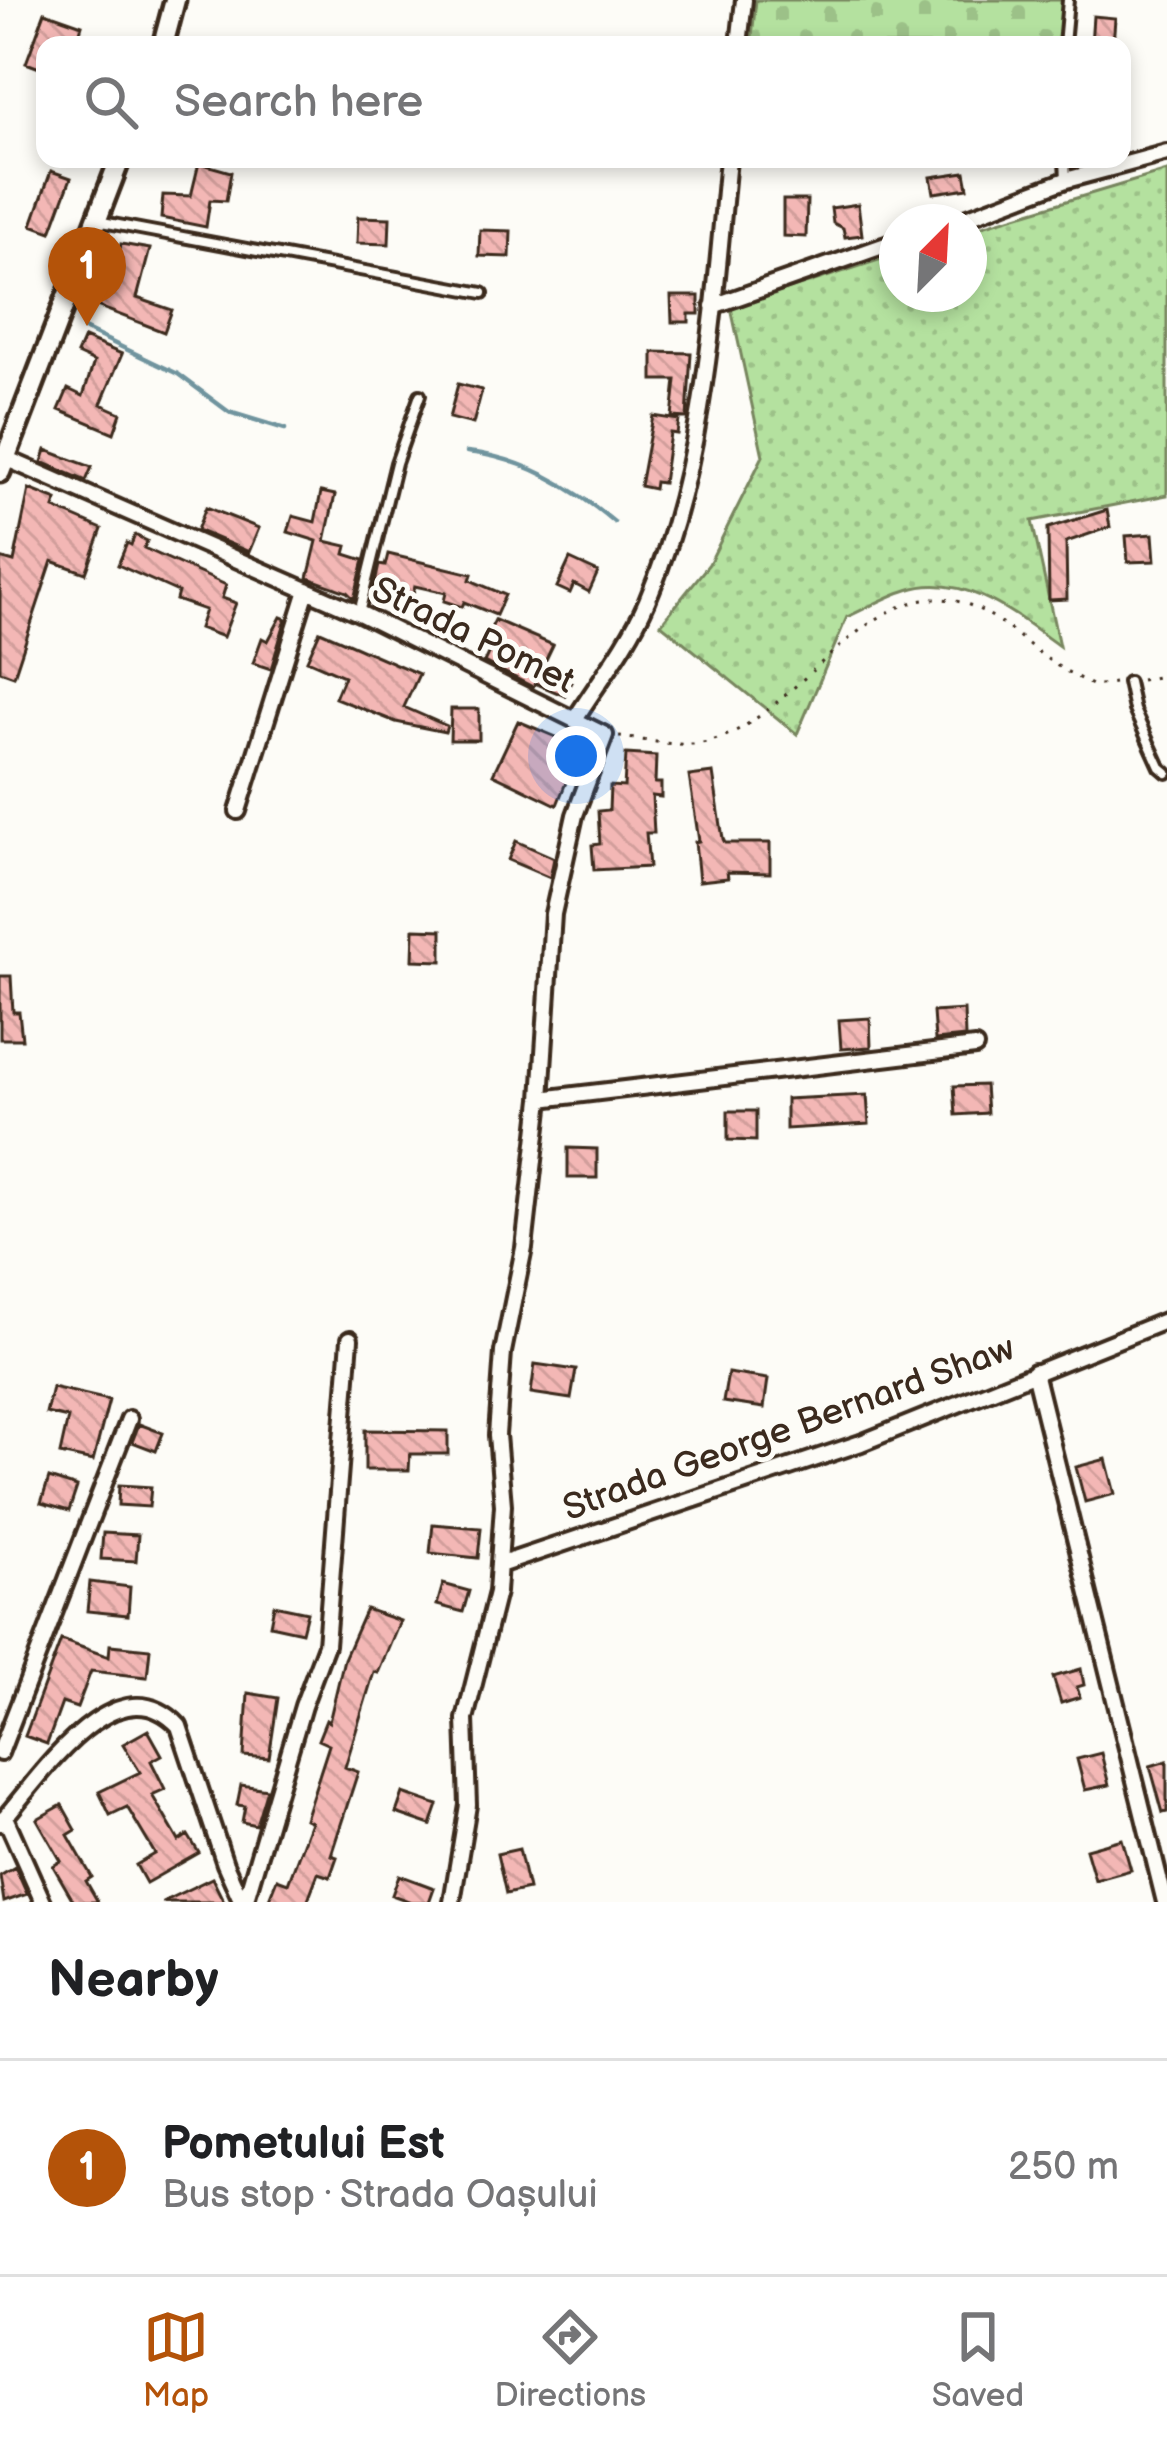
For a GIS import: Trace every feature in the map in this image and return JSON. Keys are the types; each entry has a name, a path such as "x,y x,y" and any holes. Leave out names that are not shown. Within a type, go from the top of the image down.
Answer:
{"main road":[{"path":"166,36 176,0"},
{"path":"2,465 116,168"}],"street":[{"path":"740,36 744,0"},
{"path":"1131,163 1167,153"},
{"name":"Strada Pomet","path":"2,465 308,590 575,719 645,608 667,548 686,476 713,306 727,168"},
{"path":"987,210 1111,168"},
{"path":"713,306 879,247"},
{"path":"238,811 308,590"},
{"path":"452,1902 468,1805 465,1719 497,1592 502,1505 497,1435 503,1352 524,1247 541,1100 553,914 575,815 605,735 575,719"},
{"path":"541,1100 976,1047"},
{"name":"Strada George Bernard Shaw","path":"499,1565 861,1443 1167,1320"},
{"path":"244,1902 326,1645 350,1339"},
{"path":"1034,1372 1165,1902"},
{"path":"0,1753 129,1419"},
{"path":"43,1902 3,1820 68,1742 92,1723 123,1708 148,1708 164,1713 178,1726 225,1864 244,1902"}],"lane":[{"path":"1065,36 1068,0"},
{"path":"1065,168 1066,180"},
{"path":"96,220 483,293"},
{"path":"359,614 396,463 420,395"},
{"path":"1128,682 1141,727 1167,773"}],"path":[{"path":"605,735 686,744 725,735 751,723 869,625 900,606 921,600 970,605 1093,686 1167,675"}],"green space":[{"path":"756,0 1064,0 1059,36 752,36"},
{"path":"1167,171 1167,495 1032,521 1059,646 1007,610 969,591 948,587 900,593 847,617 797,734 661,624 709,564 763,456 731,308 879,260 879,312 987,312 987,225"}],"building":[{"path":"45,12 82,25 79,36 36,36"},
{"path":"1093,16 1115,18 1114,36 1092,36"},
{"path":"36,36 36,67 26,63"},
{"path":"198,168 231,172 226,201 210,200 206,227 161,218 163,195 191,196"},
{"path":"51,171 71,178 51,232 32,225"},
{"path":"965,172 968,188 934,193 931,177"},
{"path":"783,200 807,200 806,237 783,236"},
{"path":"858,204 862,235 845,237 843,228 833,223 831,208"},
{"path":"358,217 390,218 389,244 357,243"},
{"path":"480,230 511,231 510,257 479,256"},
{"path":"121,244 150,249 137,298 172,310 164,332 94,305 102,286 112,289 122,259 118,258"},
{"path":"671,296 699,296 699,314 689,314 689,322 672,322"},
{"path":"84,338 122,354 101,404 121,413 114,433 59,410 68,389 83,396 94,362 77,354"},
{"path":"653,352 691,353 687,418 672,417 676,380 653,380"},
{"path":"458,384 482,390 473,424 449,418"},
{"path":"653,416 679,420 677,434 670,433 663,483 655,482 654,489 640,486"},
{"path":"46,450 92,467 86,481 42,462"},
{"path":"29,489 57,500 54,508 102,529 86,573 52,561 14,676 0,671 0,558 14,562"},
{"path":"321,492 335,495 325,541 347,546 345,554 364,560 354,599 308,578 317,541 288,532 293,516 315,522"},
{"path":"206,507 259,528 249,552 197,530"},
{"path":"1107,510 1110,527 1066,542 1067,599 1049,600 1048,528"},
{"path":"1153,534 1155,561 1128,562 1126,536"},
{"path":"135,535 147,541 144,548 226,585 222,598 236,603 223,637 199,628 205,610 176,600 178,592 118,565"},
{"path":"388,554 472,574 470,580 505,595 496,615 464,602 462,607 444,601 446,593 415,586 410,606 372,597 379,565 385,566"},
{"path":"570,559 598,572 589,592 574,584 570,593 557,587"},
{"path":"281,617 286,619 271,669 253,663 262,638 268,641"},
{"path":"495,620 553,645 541,670 571,682 565,696 535,683 533,687 484,662 493,643 485,640"},
{"path":"320,631 419,674 404,707 447,726 445,732 396,722 335,698 344,676 307,660"},
{"path":"451,709 479,709 479,740 450,740"},
{"path":"518,721 580,747 557,805 493,774"},
{"path":"626,754 656,756 655,783 661,783 661,797 652,796 654,833 646,833 649,867 594,870 592,845 600,844 598,811 609,810 610,786 624,787"},
{"path":"713,773 725,843 770,843 770,873 727,872 728,878 699,881 695,842 699,841 689,776"},
{"path":"516,841 554,858 550,878 508,860"},
{"path":"414,929 442,930 442,961 413,960"},
{"path":"0,976 11,976 13,1012 19,1012 22,1039 0,1039"},
{"path":"964,1010 965,1037 935,1040 933,1012"},
{"path":"870,1018 871,1047 841,1049 839,1020"},
{"path":"985,1085 987,1113 956,1115 954,1086"},
{"path":"867,1095 869,1124 786,1129 786,1099"},
{"path":"728,1111 756,1111 756,1141 728,1140"},
{"path":"568,1148 597,1149 597,1178 568,1178"},
{"path":"535,1364 576,1370 571,1399 531,1393"},
{"path":"728,1373 768,1379 764,1408 723,1402"},
{"path":"52,1387 109,1400 93,1461 60,1454 68,1418 46,1413"},
{"path":"139,1424 163,1433 156,1451 132,1442"},
{"path":"365,1430 448,1431 448,1454 410,1454 409,1470 365,1470"},
{"path":"1106,1459 1115,1494 1085,1502 1076,1467"},
{"path":"49,1478 77,1487 69,1511 41,1503"},
{"path":"119,1485 151,1487 149,1507 118,1505"},
{"path":"433,1524 481,1528 478,1558 430,1553"},
{"path":"103,1533 138,1535 136,1561 101,1559"},
{"path":"90,1582 130,1587 128,1615 87,1611"},
{"path":"443,1584 469,1591 463,1612 437,1605"},
{"path":"274,1605 307,1612 302,1632 270,1625"},
{"path":"366,1609 400,1621 378,1673 374,1672 345,1767 358,1772 331,1855 337,1857 330,1877 318,1873 307,1902 278,1902 269,1899 277,1879 288,1883 311,1822 305,1819 329,1745 318,1740 326,1720 329,1722 344,1659"},
{"path":"61,1640 109,1657 110,1645 150,1649 147,1677 91,1671 77,1708 62,1703 47,1744 25,1736"},
{"path":"1081,1669 1080,1697 1061,1703 1053,1677"},
{"path":"248,1693 278,1698 269,1758 244,1756"},
{"path":"148,1730 162,1755 151,1761 165,1789 152,1795 179,1841 188,1835 199,1853 146,1883 136,1865 155,1854 127,1807 110,1815 99,1792 140,1772 123,1744"},
{"path":"1101,1753 1109,1785 1085,1790 1077,1759"},
{"path":"1167,1761 1167,1812 1163,1813 1150,1766"},
{"path":"241,1785 267,1789 256,1825 242,1822 245,1806 237,1805"},
{"path":"403,1793 438,1805 431,1825 396,1813"},
{"path":"62,1805 76,1830 68,1835 92,1877 86,1881 98,1902 74,1902 53,1866 61,1861 37,1819"},
{"path":"1122,1839 1131,1870 1095,1880 1086,1849"},
{"path":"519,1849 528,1889 506,1894 497,1854"},
{"path":"15,1867 27,1894 4,1902 0,1876"},
{"path":"399,1875 434,1888 429,1902 392,1895"},
{"path":"212,1878 224,1902 162,1902"}],"waterway":[{"path":"84,329 178,374 229,412 285,429"},
{"path":"467,452 507,460 545,476 614,522"}],"place":[{"name":"Pometului Est","path":"87,326"}]}
